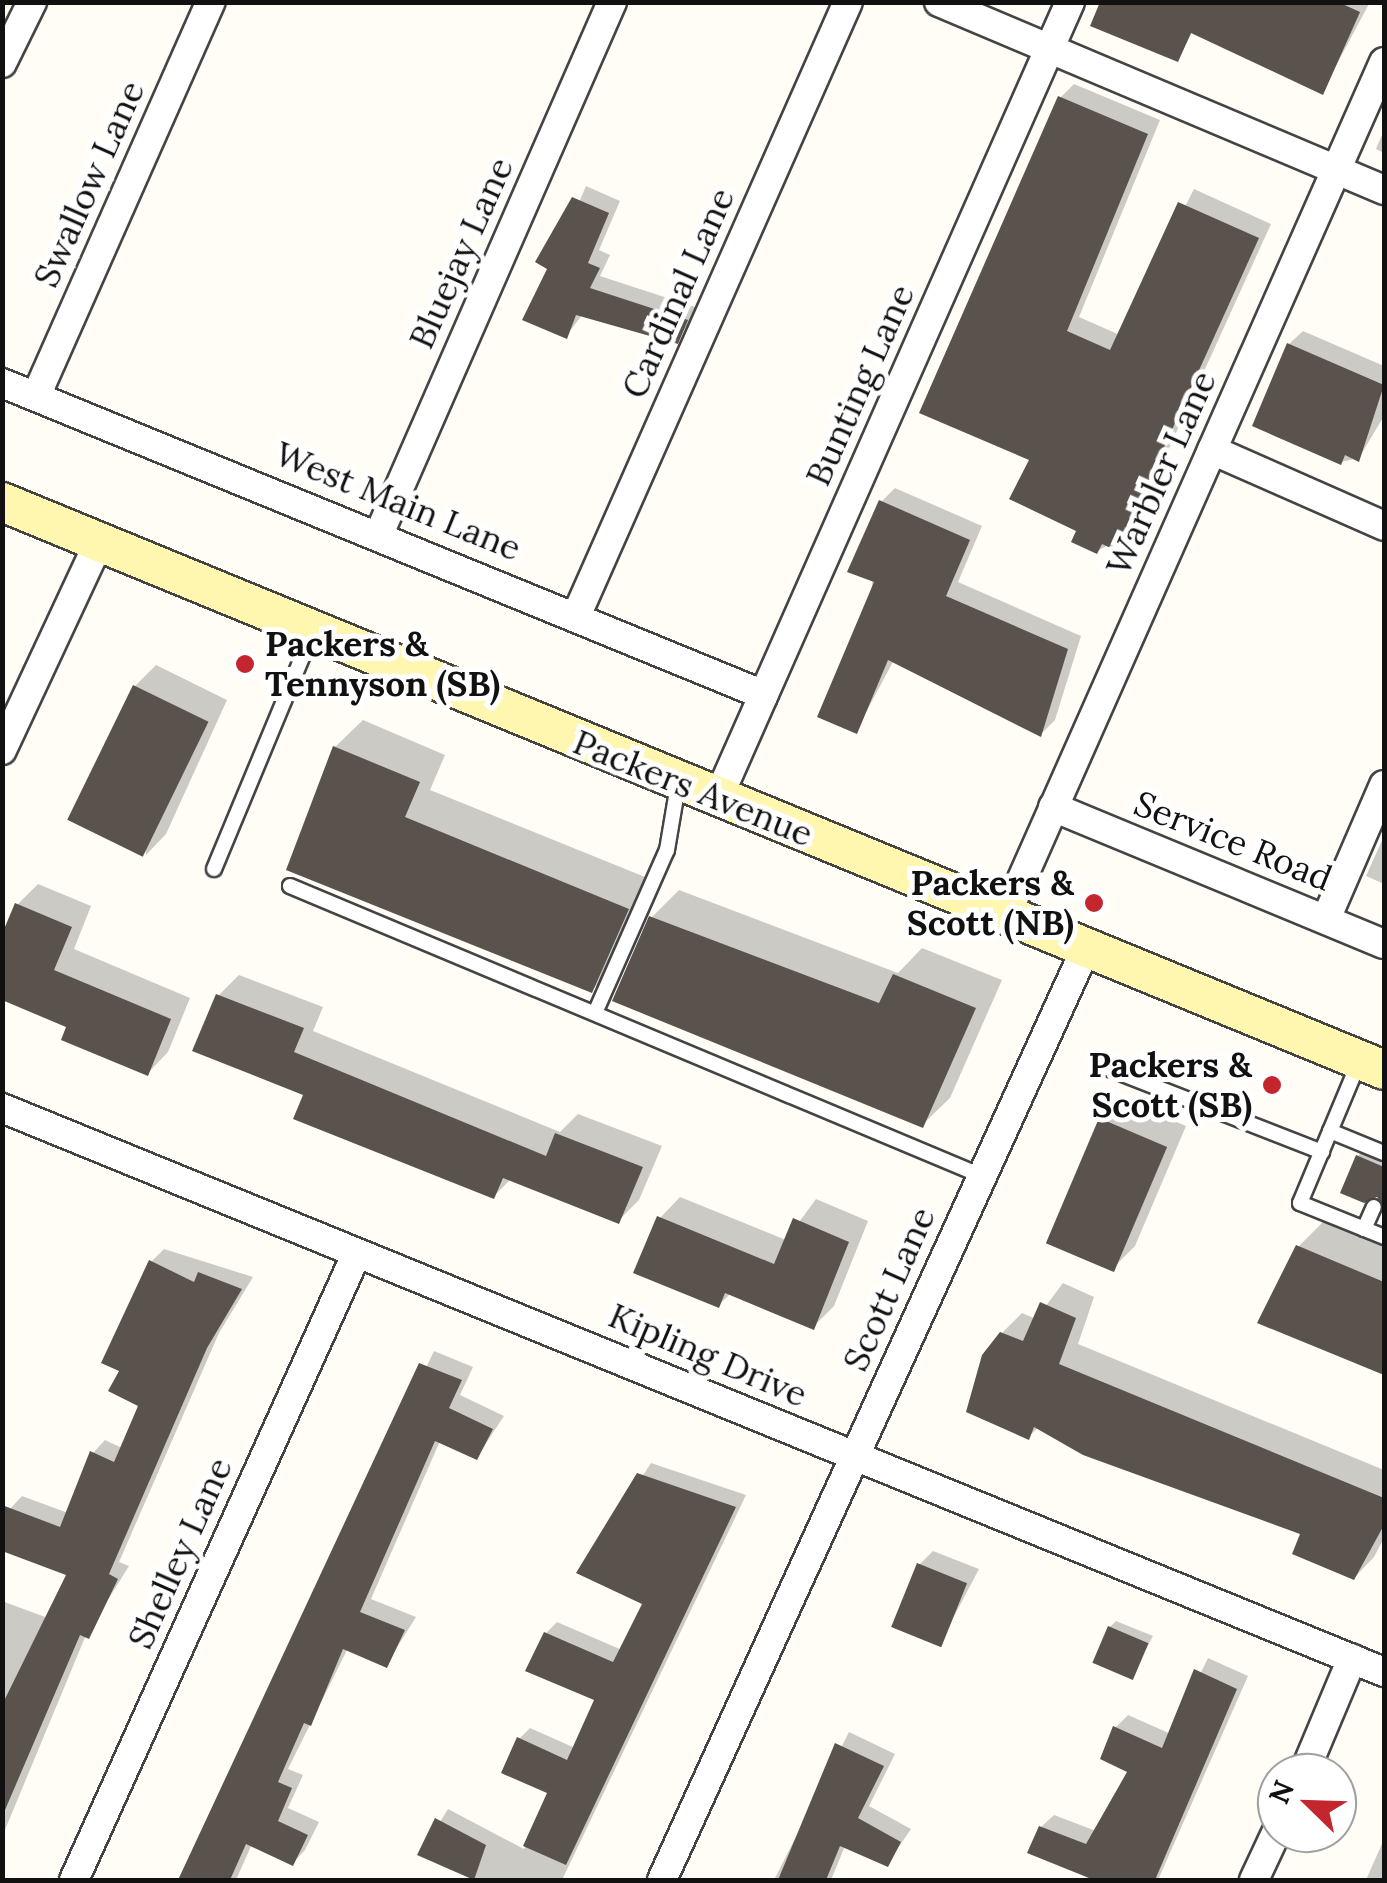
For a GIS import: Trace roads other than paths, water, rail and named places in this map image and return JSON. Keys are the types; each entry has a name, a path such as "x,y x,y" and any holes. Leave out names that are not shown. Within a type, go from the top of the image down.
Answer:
{"main road":[{"name":"Packers Avenue","path":"2,502 1372,1065"}],"street":[{"path":"2,64 32,2"},
{"name":"Swallow Lane","path":"36,396 211,2"},
{"name":"Bluejay Lane","path":"380,534 612,2"},
{"name":"Cardinal Lane","path":"577,614 848,2"},
{"path":"939,2 1384,190"},
{"name":"Bunting Lane","path":"718,798 1070,2"},
{"name":"Warbler Lane","path":"1006,915 1384,62"},
{"name":"West Main Lane","path":"2,382 577,614 764,695"},
{"path":"1212,450 1384,526"},
{"path":"2,750 100,542"},
{"path":"1326,919 1384,785"},
{"name":"Service Road","path":"1053,808 1384,944"},
{"name":"Scott Lane","path":"662,1880 1086,948"},
{"name":"Kipling Drive","path":"2,1108 355,1257 1384,1672"},
{"name":"Shelley Lane","path":"74,1880 355,1257"},
{"path":"1312,1753 1352,1659"},
{"path":"1254,1880 1267,1853"}],"lane":[{"path":"214,869 313,632"},
{"path":"595,1014 667,850 679,782"},
{"path":"290,886 982,1176"},
{"path":"1372,1065 1330,1131 1300,1204 1384,1237"},
{"path":"1107,1068 1322,1152"},
{"path":"1330,1131 1384,1154"},
{"path":"1364,1229 1374,1207"}],"place":[{"name":"Packers & Tennyson (SB)","path":"245,664"},
{"name":"Packers & Scott (NB)","path":"1094,903"},
{"name":"Packers & Scott (SB)","path":"1272,1085"}]}
